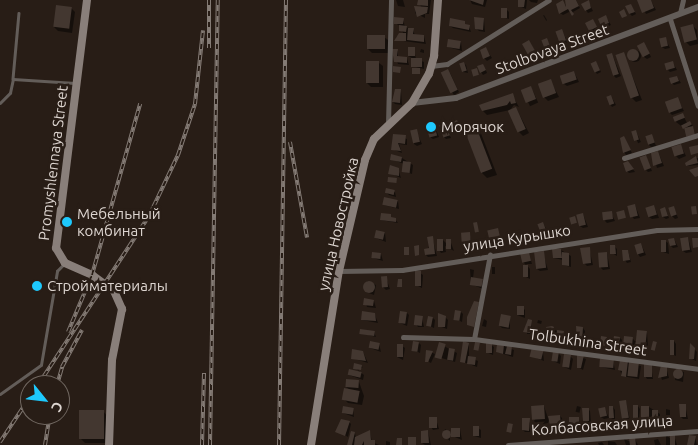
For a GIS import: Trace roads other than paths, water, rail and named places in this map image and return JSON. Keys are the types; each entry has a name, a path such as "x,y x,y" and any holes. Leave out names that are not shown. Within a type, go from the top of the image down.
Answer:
{"main road":[{"name":"Promyshlennaya Street","path":"65,264 56,248 57,236 87,0"},
{"name":"улица Новостройка","path":"311,445 339,271 365,160 374,140 388,124 412,103 431,66 438,0"},
{"path":"65,264 106,284 117,295 122,309 112,360 109,445"}],"street":[{"path":"388,124 391,0"},
{"path":"431,66 447,64 549,0"},
{"path":"680,13 683,0"},
{"name":"Stolbovaya Street","path":"412,103 456,98 698,7"},
{"path":"670,19 698,106"},
{"path":"624,158 698,135"},
{"name":"улица Курышко","path":"339,271 402,270 490,254 657,230 698,230"},
{"path":"474,339 490,254"},
{"name":"Tolbukhina Street","path":"403,337 474,339 698,369"},
{"name":"Колбасовская улица","path":"508,445 698,431"}],"lane":[{"path":"0,103 10,93 13,79 19,13"},
{"path":"13,79 76,84"},
{"path":"0,394 41,365 57,271 65,264"}],"railway":[{"path":"209,0 209,48"},
{"path":"210,445 218,0"},
{"path":"279,445 286,0"},
{"path":"45,375 149,216 178,155 195,104 203,30"},
{"path":"68,332 92,275 140,104"},
{"path":"290,142 307,237"},
{"path":"60,375 62,367 82,330"},
{"path":"202,445 204,373"},
{"path":"0,442 20,412"},
{"path":"45,445 48,425"}],"place":[{"name":"Морячок","path":"431,127"},
{"name":"Мебельный комбинат","path":"67,222"},
{"name":"Стройматериалы","path":"37,286"}]}
